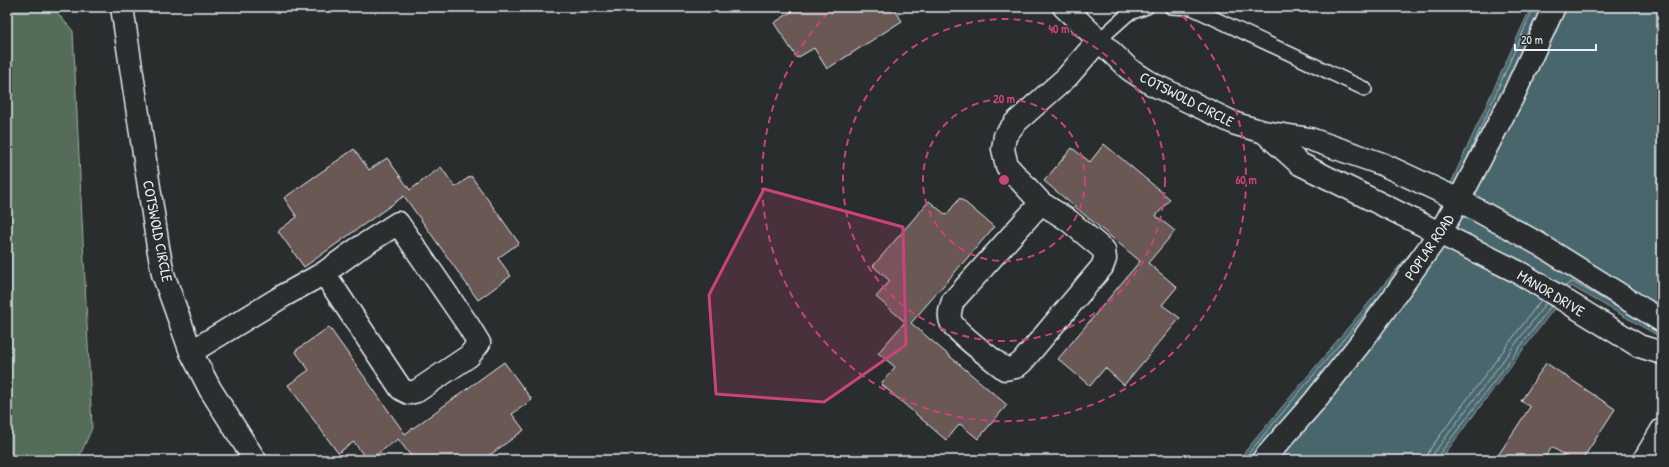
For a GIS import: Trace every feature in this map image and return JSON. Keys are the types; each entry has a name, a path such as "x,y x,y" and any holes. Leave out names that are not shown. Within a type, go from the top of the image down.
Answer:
{"street":[{"name":"COTSWOLD CIRCLE","path":"122,7 163,274 191,352 210,389 255,460"},
{"name":"COTSWOLD CIRCLE","path":"1064,7 1129,69 1152,84 1236,124 1264,132 1310,139 1382,164 1459,200"},
{"name":"POPLAR ROAD","path":"1263,460 1313,403 1362,341 1439,234 1459,200 1513,96 1554,7"},
{"path":"1041,203 953,301 950,310 950,321 959,331 1005,369 1016,367 1022,362 1102,267 1104,250 1068,220 1041,203 1007,166 1003,149 1005,136 1015,123 1067,77 1099,40"},
{"name":"COTSWOLD CIRCLE","path":"1264,132 1300,164 1439,234"},
{"path":"1459,200 1539,244 1662,321"},
{"path":"191,352 324,273 398,223 468,324 479,343 470,356 417,391 409,393 401,389 324,273"},
{"name":"MANOR DRIVE","path":"1439,234 1520,273 1639,346 1662,354"},
{"path":"1644,460 1662,430"}],"lane":[{"path":"1099,40 1128,14 1147,7"},
{"path":"1172,7 1192,8 1365,89"}],"highlighted area":[{"path":"764,189 903,227 906,345 824,402 716,394 709,295"}],"green space":[{"path":"7,7 52,7 73,31 92,428 78,460 7,460"}],"water":[{"path":"1531,7 1662,7 1662,338 1571,286 1440,460 1238,460 1430,229"}],"building":[{"path":"799,7 893,7 902,21 827,69 814,48 797,58 774,23"},
{"path":"1104,144 1170,199 1156,216 1175,231 1148,263 1177,287 1162,305 1180,318 1124,385 1105,368 1090,386 1058,359 1140,261 1044,181 1072,148 1090,162"},
{"path":"354,149 369,170 387,158 410,190 441,167 455,187 471,176 519,243 498,258 511,276 478,300 404,196 304,267 278,231 297,217 284,198"},
{"path":"960,198 994,227 911,323 1007,405 978,439 960,424 946,440 881,384 895,367 878,353 905,322 876,297 890,281 873,266 929,201 946,215"},
{"path":"329,327 405,434 504,362 532,400 512,414 524,430 483,460 414,460 398,439 369,460 367,460 354,442 338,453 288,385 309,370 295,351"},
{"path":"1546,363 1615,409 1582,460 1571,460 1552,447 1545,458 1548,460 1495,460 1530,407 1521,401"}]}
